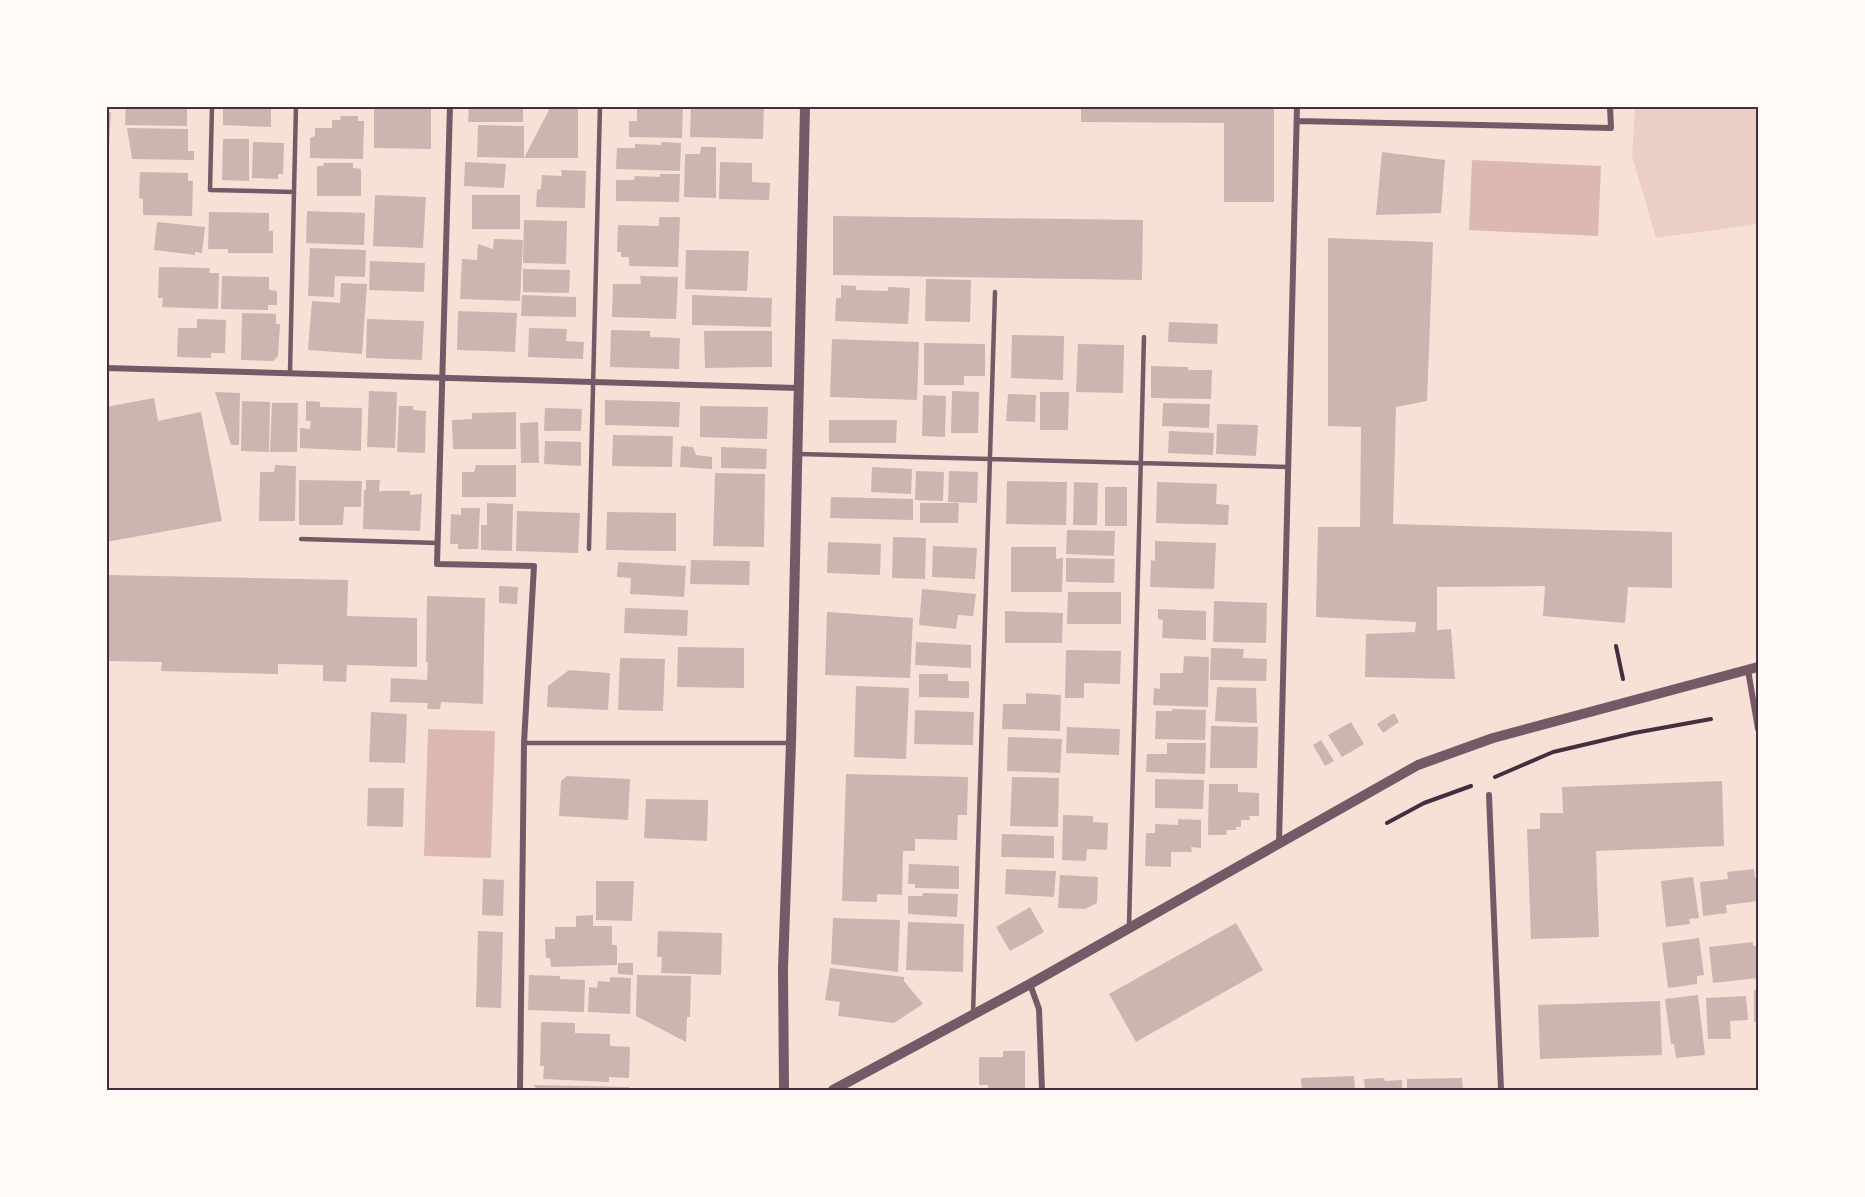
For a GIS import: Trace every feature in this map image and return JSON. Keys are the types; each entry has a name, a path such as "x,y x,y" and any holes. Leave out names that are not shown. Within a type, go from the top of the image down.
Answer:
{"street":[{"path":"450,106 437,564 534,566 524,743 520,1090"},
{"path":"784,1090 783,968 791,742 804,106"},
{"path":"1279,843 1297,106"},
{"path":"1297,121 1611,128 1610,106"},
{"path":"106,368 798,388"},
{"path":"833,1090 1030,984 1419,765 1493,738 1753,668 1758,729"},
{"path":"1489,795 1501,1090"},
{"path":"1030,984 1039,1009 1042,1090"}],"lane":[{"path":"212,106 210,190 294,192"},
{"path":"290,373 296,106"},
{"path":"589,549 600,106"},
{"path":"974,1014 995,292"},
{"path":"1129,927 1144,338"},
{"path":"797,454 1288,467"},
{"path":"302,539 438,543"},
{"path":"524,743 791,742"}],"path":[{"path":"1494,777 1553,752 1642,731 1711,719"},
{"path":"1387,823 1424,803 1479,783"}],"shaded area":[{"path":"1635,107 1758,107 1758,224 1656,238 1632,156"},
{"path":"1472,160 1601,166 1598,236 1469,230"},
{"path":"428,729 495,731 491,858 424,856"}],"building":[{"path":"126,106 187,106 187,126 125,125"},
{"path":"223,106 271,106 271,127 223,125"},
{"path":"374,106 431,106 431,149 374,148"},
{"path":"469,106 523,106 523,122 468,122"},
{"path":"551,106 578,106 578,158 524,158"},
{"path":"637,106 683,106 682,138 629,137 629,121 637,121"},
{"path":"691,106 764,106 763,139 690,137"},
{"path":"1081,106 1274,106 1274,202 1224,202 1224,123 1081,122"},
{"path":"106,112 111,112 108,162 106,162"},
{"path":"341,116 358,116 358,121 364,121 363,159 310,158 310,138 315,136 315,128 332,128 332,120 340,120"},
{"path":"478,125 524,126 524,158 477,157"},
{"path":"127,128 188,129 188,151 194,151 194,160 132,159"},
{"path":"223,139 249,139 249,181 222,180"},
{"path":"253,142 284,143 283,174 278,174 278,179 252,178"},
{"path":"661,142 681,143 680,171 616,169 617,148 635,148 635,144 661,145"},
{"path":"701,147 716,147 716,198 684,197 685,154 700,154"},
{"path":"1382,152 1445,160 1441,213 1376,215"},
{"path":"465,162 506,164 504,188 464,186"},
{"path":"720,162 752,163 752,182 770,183 769,200 719,199"},
{"path":"324,163 353,163 353,168 361,169 361,196 317,196 317,166 323,166"},
{"path":"561,170 586,171 585,208 536,207 537,190 541,189 542,175 562,176"},
{"path":"140,172 188,173 188,181 193,181 192,216 143,215 143,199 139,198"},
{"path":"660,174 680,174 679,202 616,201 616,180 634,180 635,176 660,177"},
{"path":"375,195 426,197 423,248 373,246"},
{"path":"472,195 520,195 520,229 472,229"},
{"path":"307,211 365,213 364,245 306,243"},
{"path":"209,212 269,213 269,231 273,231 273,253 228,253 228,249 208,249"},
{"path":"833,216 1143,220 1142,280 833,275"},
{"path":"659,217 680,217 678,267 629,266 629,257 621,257 621,252 617,252 618,225 659,226"},
{"path":"524,220 567,221 566,264 523,263"},
{"path":"157,222 205,227 202,253 195,252 195,255 154,250"},
{"path":"1328,238 1433,242 1427,401 1396,407 1393,524 1672,532 1672,588 1628,587 1625,623 1543,616 1545,586 1437,587 1437,630 1451,629 1455,679 1365,677 1366,634 1415,632 1416,622 1316,617 1318,527 1360,527 1361,427 1328,426"},
{"path":"494,239 523,240 520,301 460,299 462,259 477,260 478,244 493,249"},
{"path":"310,248 366,250 365,277 335,276 334,297 308,296"},
{"path":"686,250 749,251 747,291 685,289"},
{"path":"370,261 425,263 424,292 369,290"},
{"path":"159,267 210,268 209,273 219,273 218,309 162,307 163,298 158,298"},
{"path":"523,269 570,270 569,293 523,292"},
{"path":"222,276 269,277 269,290 277,291 277,305 268,305 268,310 221,309"},
{"path":"640,276 678,277 676,319 612,317 613,284 641,284"},
{"path":"926,279 971,280 970,322 925,321"},
{"path":"341,283 367,284 362,354 308,350 312,301 340,303"},
{"path":"841,285 856,286 856,290 888,291 888,287 910,288 908,324 835,321 836,298 841,298"},
{"path":"522,295 576,297 576,317 521,316"},
{"path":"692,295 772,298 771,327 692,325"},
{"path":"458,311 517,313 515,352 457,350"},
{"path":"242,313 276,314 276,324 280,324 278,356 273,361 241,360"},
{"path":"197,319 226,320 225,353 211,353 211,358 177,357 178,328 197,328"},
{"path":"367,319 424,321 422,360 366,358"},
{"path":"1169,322 1218,324 1217,344 1168,342"},
{"path":"529,328 567,329 566,341 584,342 583,359 528,357"},
{"path":"611,330 650,331 650,337 680,338 679,369 610,367"},
{"path":"704,331 772,331 772,367 705,368"},
{"path":"1012,335 1064,336 1063,380 1011,378"},
{"path":"832,339 919,342 917,400 830,397"},
{"path":"924,343 985,344 985,376 964,376 964,385 924,385"},
{"path":"1078,344 1124,345 1123,393 1076,392"},
{"path":"1151,366 1212,370 1211,399 1151,398"},
{"path":"369,391 397,392 395,448 367,447"},
{"path":"952,391 979,392 978,433 951,433"},
{"path":"215,392 240,393 239,445 231,445"},
{"path":"1040,392 1069,392 1068,430 1040,430"},
{"path":"1008,394 1036,395 1035,422 1006,421"},
{"path":"923,395 946,396 945,437 922,436"},
{"path":"154,398 158,421 201,412 222,521 106,542 106,407"},
{"path":"605,400 680,402 679,427 605,425"},
{"path":"242,401 270,402 269,452 241,451"},
{"path":"306,401 320,402 320,407 362,408 361,451 300,448 300,428 310,429 311,421 306,421"},
{"path":"272,403 298,403 297,452 270,452"},
{"path":"1163,403 1210,404 1209,428 1162,426"},
{"path":"399,406 413,406 413,410 426,411 425,453 397,452"},
{"path":"700,406 768,407 767,439 700,437"},
{"path":"545,408 582,409 581,431 544,431"},
{"path":"516,412 516,449 453,449 452,420 472,419 472,413"},
{"path":"829,420 897,420 896,443 829,443"},
{"path":"538,422 539,463 521,463 520,423"},
{"path":"1217,424 1258,425 1256,456 1216,454"},
{"path":"1169,431 1214,433 1213,455 1168,453"},
{"path":"613,435 673,436 672,467 612,466"},
{"path":"545,441 581,442 581,466 544,464"},
{"path":"681,446 693,447 696,455 712,457 712,469 680,467"},
{"path":"721,447 767,449 766,469 721,468"},
{"path":"275,465 296,466 295,521 259,521 260,472 274,472"},
{"path":"476,465 516,465 516,497 462,497 462,472 474,472"},
{"path":"872,467 912,469 911,494 871,492"},
{"path":"916,471 944,472 943,501 915,500"},
{"path":"949,471 978,472 977,503 948,502"},
{"path":"715,473 765,474 764,547 713,546"},
{"path":"299,480 362,481 361,507 344,507 343,525 299,525"},
{"path":"366,480 380,480 379,491 410,491 410,495 422,494 420,531 363,529"},
{"path":"1007,481 1067,482 1066,525 1006,524"},
{"path":"1074,482 1098,483 1097,525 1073,525"},
{"path":"1157,482 1217,484 1216,504 1229,505 1228,525 1156,523"},
{"path":"1105,487 1127,487 1127,526 1105,526"},
{"path":"831,497 913,499 913,520 830,518"},
{"path":"487,503 513,504 512,551 481,550 481,525 487,525"},
{"path":"920,503 959,503 958,523 920,523"},
{"path":"461,508 480,508 478,549 458,549 458,544 450,544 451,514 461,515"},
{"path":"517,511 580,513 578,553 516,551"},
{"path":"607,512 676,513 676,551 606,550"},
{"path":"1067,530 1115,531 1114,556 1066,554"},
{"path":"893,537 926,538 925,579 892,578"},
{"path":"1155,541 1216,543 1214,589 1150,587 1151,560 1155,561"},
{"path":"828,542 881,544 880,575 827,573"},
{"path":"933,546 977,548 975,579 932,577"},
{"path":"1011,547 1056,547 1056,559 1063,558 1062,592 1011,592"},
{"path":"1066,558 1115,559 1114,583 1066,582"},
{"path":"691,560 750,561 749,585 690,584"},
{"path":"618,562 686,566 684,597 630,594 631,578 617,577"},
{"path":"106,575 348,580 347,616 417,618 417,667 347,665 346,682 323,681 323,665 278,664 278,674 161,671 162,662 106,661"},
{"path":"499,586 518,587 517,604 499,603"},
{"path":"922,589 976,594 973,616 958,615 956,629 919,625"},
{"path":"1068,592 1121,592 1121,624 1067,624"},
{"path":"427,596 485,598 483,704 441,702 440,709 427,709 428,703 390,702 391,678 427,680"},
{"path":"1214,601 1267,603 1266,643 1213,642"},
{"path":"625,608 688,610 687,636 624,633"},
{"path":"1158,609 1206,611 1206,640 1162,638 1163,620 1158,619"},
{"path":"1005,611 1063,613 1062,643 1005,643"},
{"path":"827,612 913,618 910,678 825,675"},
{"path":"916,642 971,645 971,668 915,665"},
{"path":"678,647 744,648 744,688 677,687"},
{"path":"1211,648 1244,649 1243,658 1267,659 1266,681 1210,680"},
{"path":"1066,650 1121,651 1120,684 1084,683 1084,698 1065,698"},
{"path":"1184,656 1209,657 1208,707 1153,705 1154,688 1160,689 1160,673 1183,673"},
{"path":"620,658 665,659 663,711 618,710"},
{"path":"569,670 610,673 608,710 547,707 548,686"},
{"path":"919,674 948,674 948,681 969,681 969,698 919,697"},
{"path":"856,686 909,688 906,759 854,757"},
{"path":"1217,687 1256,688 1257,723 1215,721"},
{"path":"1026,693 1061,695 1060,731 1002,729 1003,704 1026,704"},
{"path":"1172,709 1206,710 1205,740 1155,739 1156,711 1172,711"},
{"path":"915,710 974,712 973,745 914,744"},
{"path":"371,712 407,714 405,763 369,762"},
{"path":"1394,713 1399,722 1383,733 1377,724"},
{"path":"1351,722 1364,744 1342,757 1328,735"},
{"path":"1211,726 1258,727 1257,768 1210,768"},
{"path":"1067,727 1120,729 1119,755 1066,753"},
{"path":"1008,737 1062,739 1060,773 1007,771"},
{"path":"1321,740 1334,761 1325,766 1313,745"},
{"path":"1167,743 1206,743 1205,774 1146,772 1147,754 1167,754"},
{"path":"846,774 968,777 967,815 958,815 957,840 915,839 915,851 903,851 902,895 877,894 877,902 842,901"},
{"path":"567,776 630,779 628,820 559,816 561,781"},
{"path":"1012,777 1059,778 1058,827 1010,826"},
{"path":"1155,779 1204,780 1203,809 1155,808"},
{"path":"1722,781 1724,846 1596,851 1599,937 1531,939 1527,829 1540,829 1540,813 1563,813 1562,787"},
{"path":"1209,784 1238,784 1238,792 1259,793 1259,816 1249,816 1250,820 1241,820 1241,827 1236,827 1236,830 1227,830 1226,835 1208,835"},
{"path":"368,788 404,788 403,827 367,826"},
{"path":"646,799 708,800 707,841 644,838"},
{"path":"1063,815 1093,816 1093,822 1108,823 1107,850 1087,849 1086,861 1062,860"},
{"path":"1178,819 1201,820 1201,848 1191,847 1192,852 1171,852 1171,867 1145,866 1146,833 1155,833 1155,824 1178,825"},
{"path":"1002,834 1054,836 1054,858 1001,857"},
{"path":"909,864 959,866 959,889 915,888 915,884 908,884"},
{"path":"1006,869 1056,871 1054,897 1005,894"},
{"path":"1754,869 1755,878 1758,877 1758,901 1726,905 1727,913 1703,916 1700,882 1728,879 1727,872"},
{"path":"1060,875 1098,877 1097,903 1085,909 1058,908"},
{"path":"1693,877 1699,918 1689,919 1690,924 1666,927 1661,881"},
{"path":"483,879 504,880 503,916 482,915"},
{"path":"596,881 634,881 632,921 596,920"},
{"path":"923,893 958,894 957,917 908,914 908,896 922,896"},
{"path":"1030,907 1044,932 1010,951 996,927"},
{"path":"593,915 593,926 612,926 612,945 617,945 617,965 551,967 550,958 546,958 545,939 555,939 555,927 576,927 576,916"},
{"path":"833,918 900,920 898,972 831,964"},
{"path":"908,922 964,924 963,972 906,970"},
{"path":"1236,923 1263,970 1136,1042 1109,994"},
{"path":"478,931 503,932 501,1008 476,1007"},
{"path":"658,931 722,933 721,975 661,973 662,957 657,957"},
{"path":"1699,938 1704,975 1697,976 1697,984 1668,988 1662,943"},
{"path":"1753,942 1753,946 1758,946 1758,978 1713,983 1709,947"},
{"path":"618,963 633,963 633,975 618,974"},
{"path":"830,968 904,977 904,981 923,1004 894,1023 838,1016 840,1002 825,1000"},
{"path":"529,975 585,980 584,1012 528,1010"},
{"path":"637,975 691,976 690,1017 687,1017 686,1042 636,1016"},
{"path":"610,977 631,978 630,1014 588,1012 589,987 597,988 598,981 610,982"},
{"path":"1754,990 1758,990 1758,1022 1754,1022"},
{"path":"1698,995 1705,1055 1676,1058 1674,1044 1671,1044 1665,999"},
{"path":"1746,996 1748,1020 1730,1021 1731,1039 1708,1039 1706,998"},
{"path":"1660,1001 1662,1055 1540,1059 1538,1005"},
{"path":"541,1022 575,1023 575,1033 610,1034 610,1046 630,1047 629,1078 609,1077 609,1082 543,1079 544,1066 540,1066"},
{"path":"1003,1051 1025,1051 1025,1090 988,1090 988,1085 979,1085 979,1057 1003,1057"},
{"path":"1354,1076 1355,1090 1302,1090 1301,1078"},
{"path":"1384,1078 1385,1081 1402,1080 1402,1090 1365,1090 1364,1079"},
{"path":"1462,1078 1463,1090 1407,1090 1407,1079"},
{"path":"534,1085 630,1087 627,1090 537,1090"}]}
